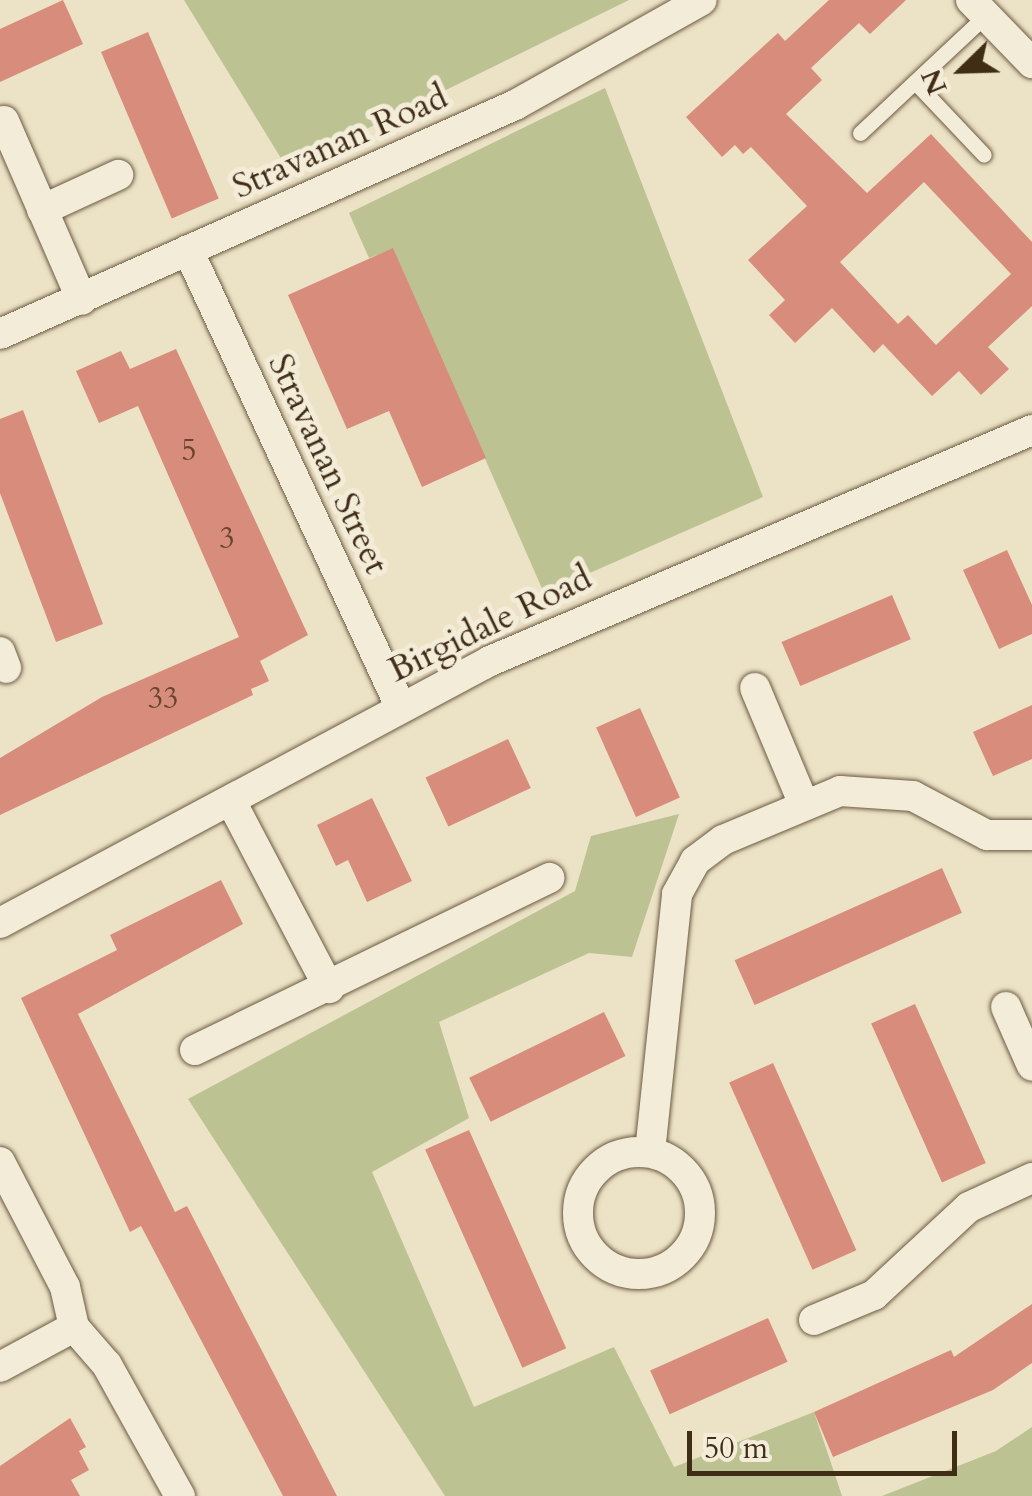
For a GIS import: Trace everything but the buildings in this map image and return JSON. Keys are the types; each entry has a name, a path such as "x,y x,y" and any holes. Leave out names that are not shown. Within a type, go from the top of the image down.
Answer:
{"street":[{"name":"Stravanan Road","path":"0,334 514,105 694,2"},
{"path":"978,8 1032,63"},
{"path":"4,122 82,300"},
{"path":"42,210 118,176"},
{"name":"Stravanan Street","path":"188,250 400,708"},
{"name":"Birgidale Road","path":"0,924 233,805 400,708 678,577 1032,430"},
{"path":"756,688 803,802"},
{"path":"650,1152 676,894 694,861 724,840 803,802 876,790 912,796 987,835 1032,835"},
{"path":"233,805 329,988"},
{"path":"195,1050 549,878"},
{"path":"1006,1007 1032,1066"},
{"path":"650,1152 682,1168 694,1185 697,1235 667,1269 626,1274 594,1255 578,1208 591,1175 607,1160 650,1152"},
{"path":"0,1162 65,1287 74,1327 106,1365 180,1496"},
{"path":"814,1320 874,1295 970,1207 1032,1178"},
{"path":"0,1367 74,1327"}],"lane":[{"path":"860,134 915,82 978,8"},
{"path":"915,82 984,155"}],"green space":[{"path":"184,0 629,0 287,168"},
{"path":"605,88 763,497 544,593 393,249 369,258 349,213"},
{"path":"679,814 632,957 589,953 439,1022 469,1118 372,1172 474,1407 614,1347 674,1467 814,1412 842,1496 445,1496 188,1099 575,891 591,836"},
{"path":"1032,1427 1032,1496 882,1496 996,1451"}]}
